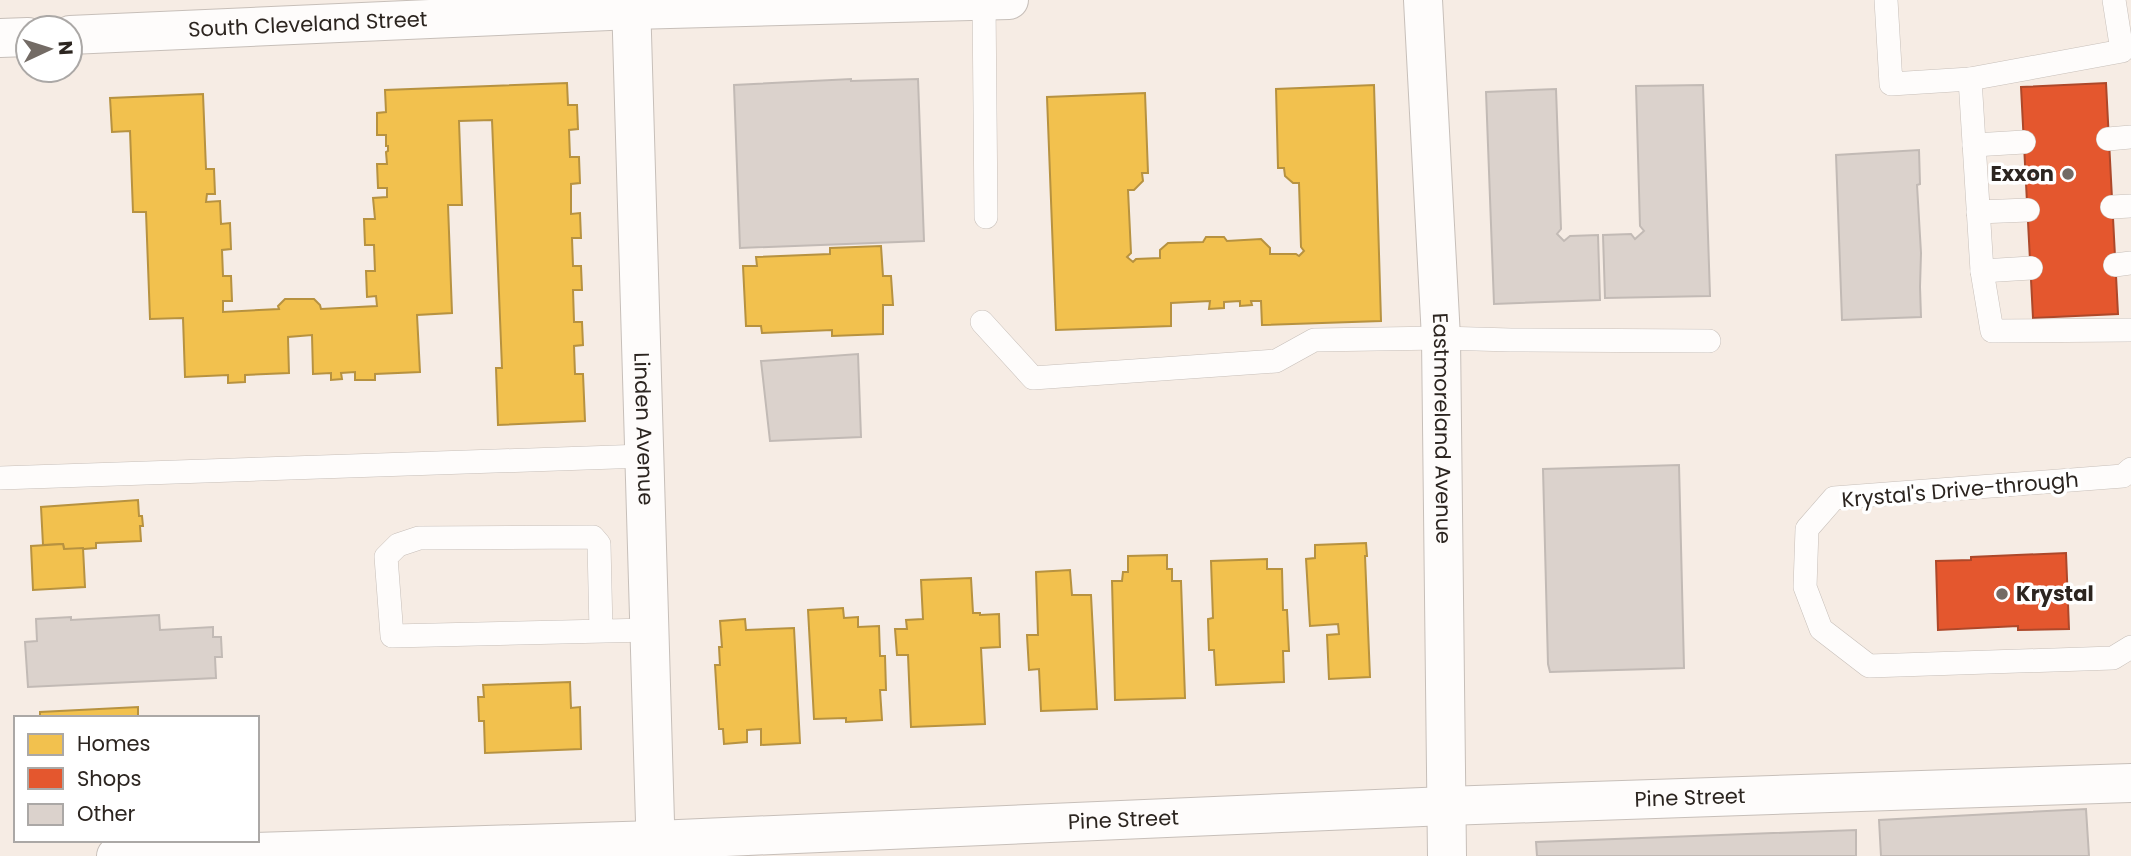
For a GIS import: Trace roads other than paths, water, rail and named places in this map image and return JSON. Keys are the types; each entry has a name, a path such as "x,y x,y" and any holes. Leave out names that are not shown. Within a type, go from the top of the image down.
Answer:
{"street":[{"name":"Eastmoreland Avenue","path":"1423,0 1441,338 1447,856"},
{"name":"South Cleveland Street","path":"84,34 632,5 996,1"},
{"name":"Linden Avenue","path":"632,5 656,848"},
{"name":"Pine Street","path":"116,856 656,848 1446,806 2131,783"}],"lane":[{"path":"1886,0 1891,84 1970,79 2127,60 2114,0"},
{"path":"986,217 996,1"},
{"path":"1970,79 1982,271 1992,331 2131,330"},
{"path":"1974,145 2024,142"},
{"path":"1978,212 2028,210"},
{"path":"1982,271 2031,268"},
{"path":"982,323 1033,378 1276,361 1314,340 1441,338 1709,341"},
{"path":"0,478 644,456"},
{"name":"Krystal's Drive-through","path":"2131,469 2123,476 1834,498 1807,529 1805,587 1821,629 1869,666 2113,658 2131,647"},
{"path":"601,631 599,544 593,537 419,538 398,545 386,558 392,636 601,631 649,629"}],"place":[{"name":"Exxon","path":"2068,174"},
{"name":"Krystal","path":"2002,594"}]}
